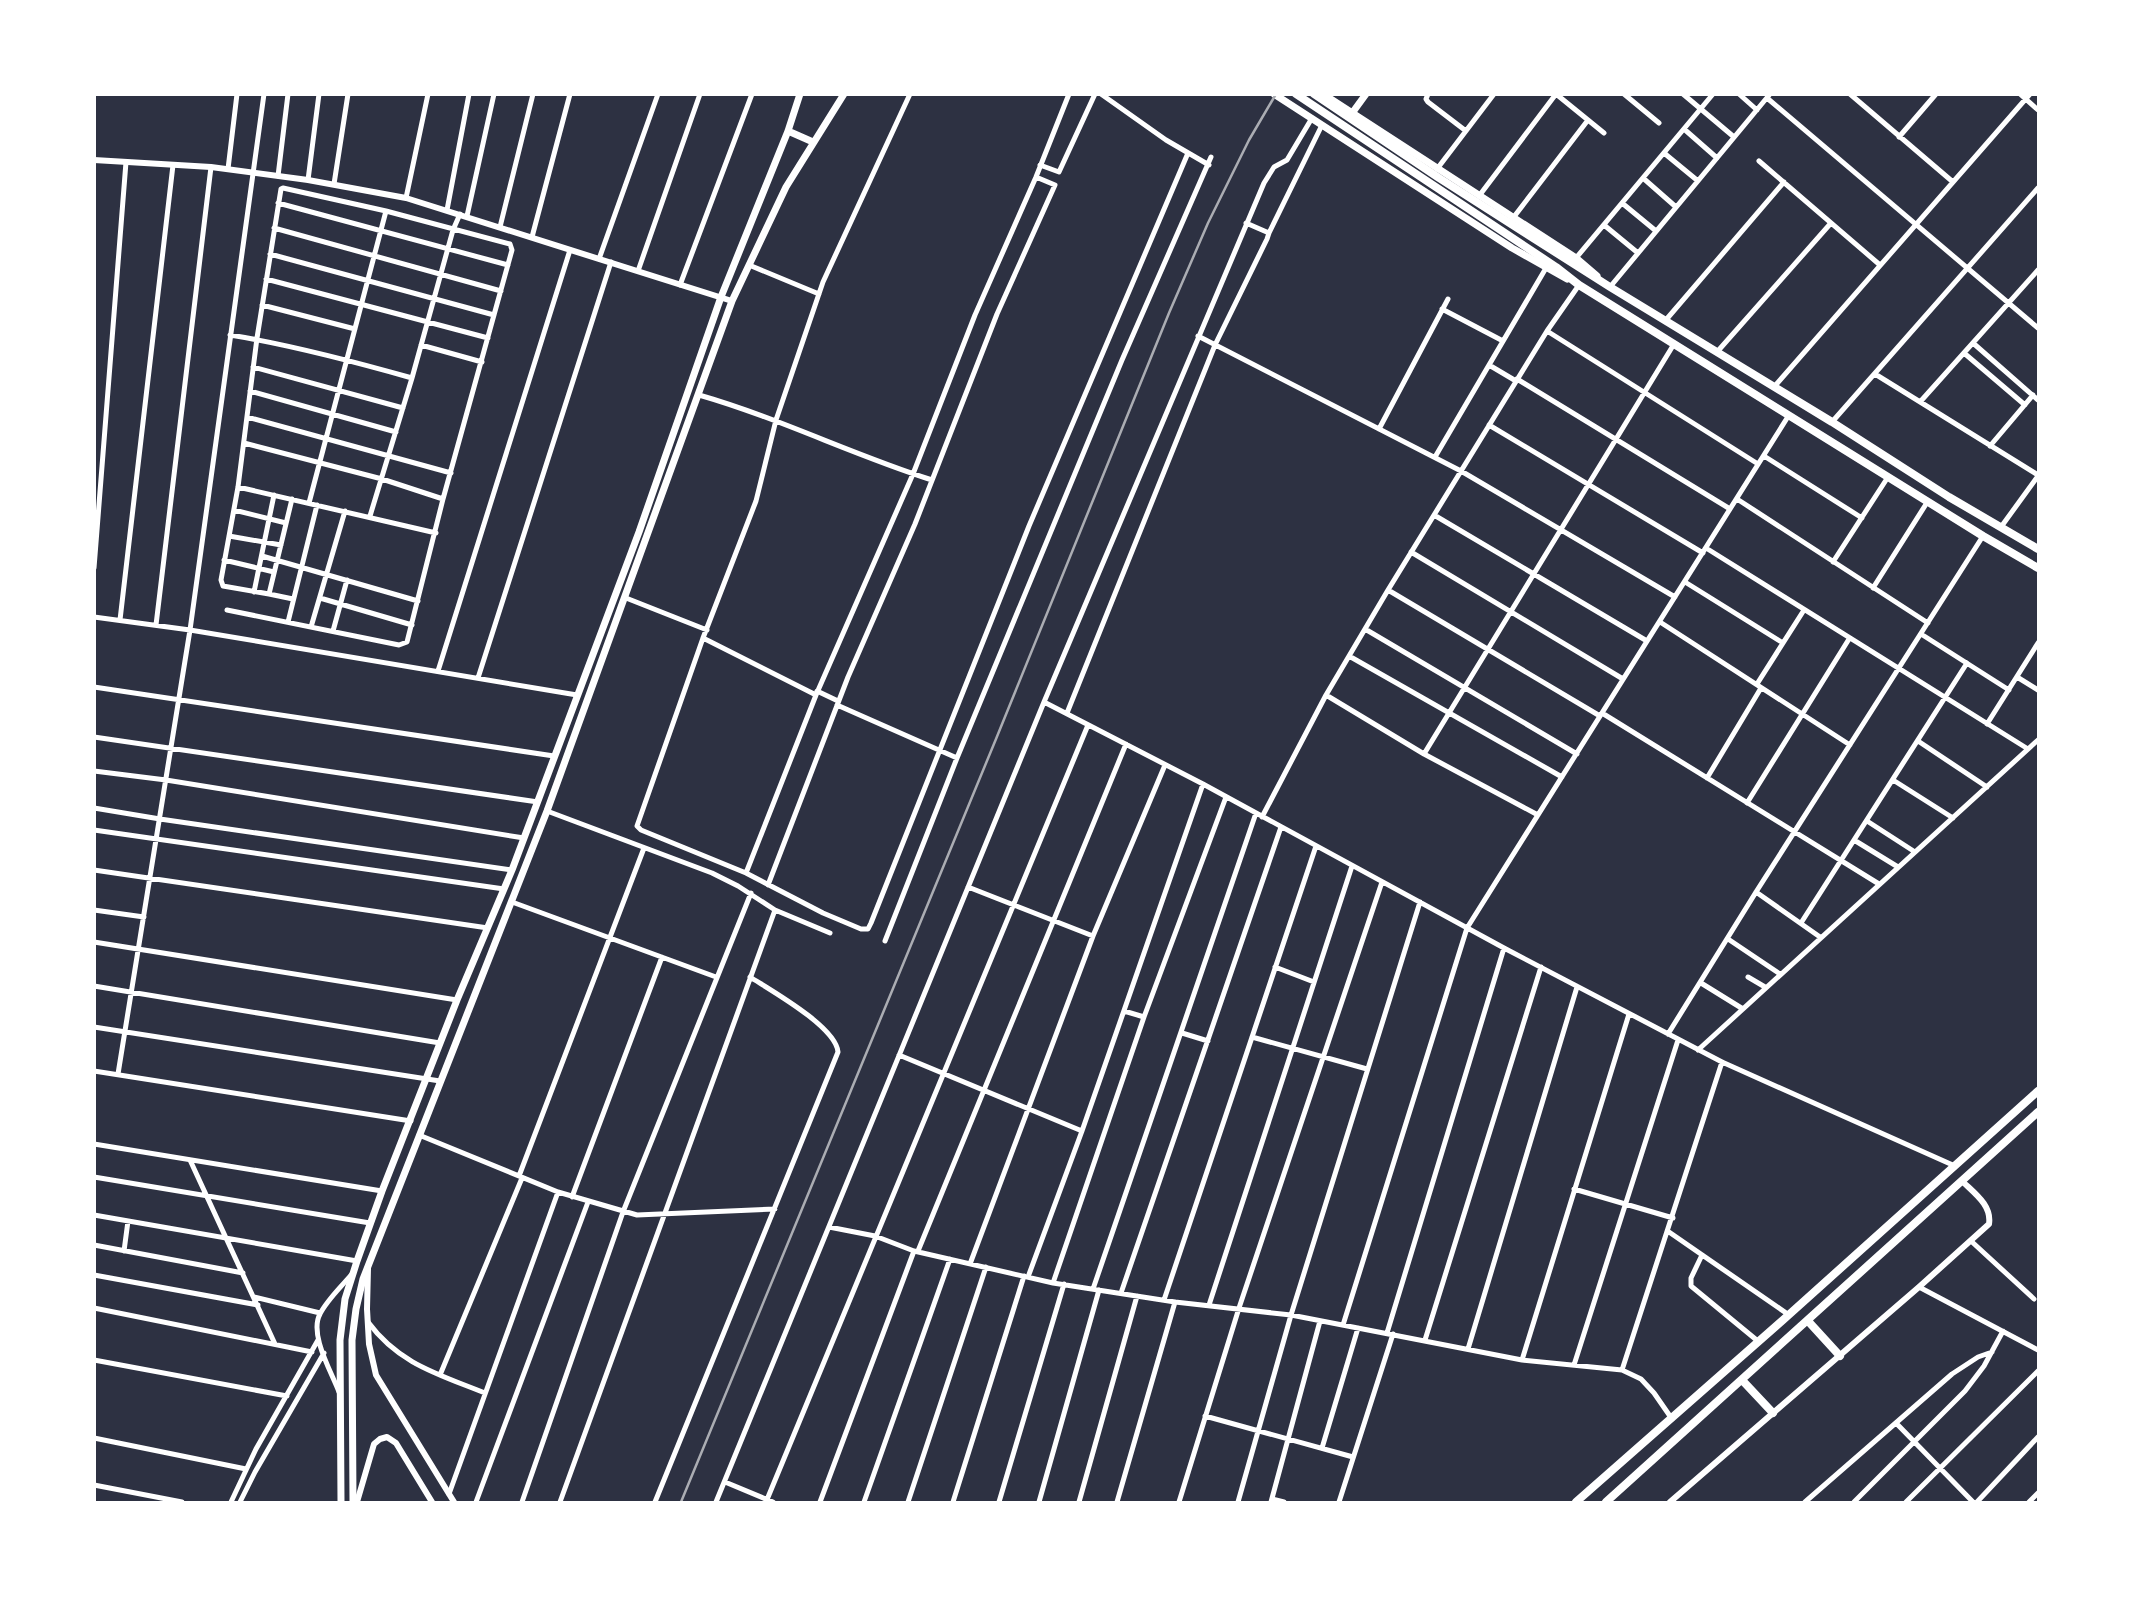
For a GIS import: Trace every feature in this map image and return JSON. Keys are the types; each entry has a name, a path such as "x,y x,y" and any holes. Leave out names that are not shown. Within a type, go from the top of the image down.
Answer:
{"main road":[{"path":"341,1503 342,1319 356,1261 457,1000 538,802 639,533 722,297 789,131 800,94"},
{"path":"355,1503 352,1340 357,1301 369,1265 547,811 649,536 732,301 780,197 844,94"},
{"path":"1274,94 1512,248 1579,285"},
{"path":"1296,94 1528,248 1579,285 2039,568"},
{"path":"1314,94 1534,239 1832,422 1938,491 2039,549"},
{"path":"1323,94 1576,258 1606,284"},
{"path":"1338,134 1366,94"},
{"path":"789,131 813,142"},
{"path":"1512,248 1527,226"},
{"path":"639,533 649,536"},
{"path":"560,740 572,743"},
{"path":"1577,1503 2039,1091"},
{"path":"1606,1503 2039,1112"},
{"path":"1808,1321 1840,1356"},
{"path":"1718,1378 1721,1387 1730,1392"},
{"path":"1742,1380 1773,1413"},
{"path":"1696,1398 1706,1401 1709,1410"}],"street":[{"path":"228,169 237,94"},
{"path":"118,1074 180,700 264,94"},
{"path":"278,176 288,94"},
{"path":"308,180 319,94"},
{"path":"334,184 348,94"},
{"path":"406,198 428,94"},
{"path":"447,210 469,94"},
{"path":"370,516 453,230 464,215 494,94"},
{"path":"500,227 533,94"},
{"path":"532,237 570,94"},
{"path":"599,258 658,94"},
{"path":"638,271 700,94"},
{"path":"680,285 752,94"},
{"path":"910,94 819,294 776,420 755,501 703,638 637,826 746,873 823,913 861,929 868,929 1029,526 1188,153"},
{"path":"1040,165 1059,172 1095,94"},
{"path":"1101,94 1166,140 1209,165"},
{"path":"1428,94 1428,102 1466,131"},
{"path":"1481,94 1489,101"},
{"path":"1437,169 1494,94"},
{"path":"1623,94 1659,123"},
{"path":"1683,94 1734,137"},
{"path":"1576,258 1713,94"},
{"path":"1739,94 1757,110"},
{"path":"1850,94 1953,182"},
{"path":"1899,136 1936,94"},
{"path":"2020,94 2028,97 2039,110"},
{"path":"746,873 816,693 913,474 975,315 1036,177 1068,95"},
{"path":"1479,195 1556,95 1604,133"},
{"path":"1606,284 1637,253 1769,96 2039,328"},
{"path":"1774,387 2028,97"},
{"path":"716,1503 1044,702 1198,336 1268,175 1273,167 1287,160 1312,118"},
{"path":"1513,218 1588,120"},
{"path":"1067,713 1215,345 1322,125"},
{"path":"1684,130 1717,158"},
{"path":"1664,153 1698,181"},
{"path":"885,941 957,758 1122,360 1212,157"},
{"path":"94,160 228,169 334,184 406,198 732,301"},
{"path":"94,568 127,162"},
{"path":"1759,162 1880,264"},
{"path":"120,620 173,165"},
{"path":"156,625 211,167"},
{"path":"768,885 838,703 897,567 997,314 1055,185 1036,177"},
{"path":"1643,178 1676,207"},
{"path":"1665,321 1784,183"},
{"path":"227,610 404,645 407,642 443,499 512,250 510,244 386,211 283,188 280,192 257,338 238,487 220,580 223,586 293,598"},
{"path":"1832,422 2039,188"},
{"path":"278,203 508,265"},
{"path":"1622,203 1656,231"},
{"path":"309,503 386,211"},
{"path":"1247,223 1269,233"},
{"path":"1717,352 1831,223"},
{"path":"1604,225 1637,253"},
{"path":"274,228 501,291"},
{"path":"438,671 570,250"},
{"path":"270,254 494,315"},
{"path":"478,678 611,262"},
{"path":"749,265 819,294"},
{"path":"1434,457 1546,268"},
{"path":"1920,402 2039,270"},
{"path":"266,279 488,338"},
{"path":"1262,817 1326,695 1388,590 1547,331 1579,285"},
{"path":"1379,429 1448,299"},
{"path":"262,305 355,329"},
{"path":"1442,309 1503,341"},
{"path":"1547,331 1758,464"},
{"path":"230,335 257,338 347,359 412,378"},
{"path":"1198,336 1461,471 1675,597"},
{"path":"1973,343 2036,397 2025,405 1990,446"},
{"path":"1423,754 1674,344"},
{"path":"421,345 482,362"},
{"path":"1964,353 2025,405"},
{"path":"1489,365 1730,509"},
{"path":"253,367 403,408"},
{"path":"1875,374 2039,476 2001,527"},
{"path":"250,391 396,432"},
{"path":"699,395 776,420 932,480"},
{"path":"1343,1325 1467,928 1789,415"},
{"path":"247,417 451,473"},
{"path":"1489,425 1804,610 2028,749"},
{"path":"244,443 382,479 443,499"},
{"path":"1764,456 1861,518"},
{"path":"1833,562 1888,477"},
{"path":"238,487 436,533"},
{"path":"254,592 274,495"},
{"path":"269,594 292,499"},
{"path":"1737,499 1928,623"},
{"path":"1873,588 1928,501"},
{"path":"288,622 317,505"},
{"path":"234,510 286,523"},
{"path":"311,627 345,511"},
{"path":"1434,515 1647,641"},
{"path":"229,536 281,545"},
{"path":"1668,1034 1983,536"},
{"path":"1411,552 1623,679"},
{"path":"262,556 418,601"},
{"path":"224,560 274,572"},
{"path":"333,631 346,580"},
{"path":"1685,582 1783,643"},
{"path":"1388,590 1601,714 1879,884"},
{"path":"320,598 412,625"},
{"path":"626,598 707,630"},
{"path":"1707,778 1804,610"},
{"path":"94,617 190,630 577,695"},
{"path":"1660,622 1850,745"},
{"path":"1365,629 1577,754"},
{"path":"1921,634 2008,690"},
{"path":"703,638 957,758"},
{"path":"1747,803 1849,639"},
{"path":"1987,724 2039,643"},
{"path":"1349,656 1562,777"},
{"path":"1801,923 1967,663"},
{"path":"2017,677 2039,691"},
{"path":"94,687 554,756"},
{"path":"1326,695 1423,754 1538,815"},
{"path":"1044,702 1203,784 1678,1040 1955,1167"},
{"path":"766,1501 1088,725"},
{"path":"94,737 538,802"},
{"path":"1698,1050 2039,740"},
{"path":"1918,741 1987,787"},
{"path":"820,1503 916,1251 1126,744"},
{"path":"970,1264 1093,936 1166,765"},
{"path":"94,771 166,780 524,838"},
{"path":"1893,780 1953,818"},
{"path":"953,1503 1026,1277 1082,1131 1203,784"},
{"path":"1053,1283 1144,1017 1226,797"},
{"path":"94,808 512,870"},
{"path":"547,811 712,873 751,893 775,910 830,933"},
{"path":"1039,1503 1096,1289 1256,813"},
{"path":"1867,821 1915,852"},
{"path":"1121,1293 1281,827"},
{"path":"94,830 504,889"},
{"path":"1854,841 1898,867"},
{"path":"1164,1300 1316,846"},
{"path":"440,1374 520,1177 644,848"},
{"path":"1209,1305 1352,866"},
{"path":"94,870 488,928"},
{"path":"1179,1503 1239,1308 1382,882"},
{"path":"968,887 1093,936"},
{"path":"1756,892 1820,937"},
{"path":"522,1503 623,1212 751,893"},
{"path":"512,902 716,977"},
{"path":"1238,1503 1290,1315 1420,902"},
{"path":"94,910 144,917"},
{"path":"560,1503 775,910"},
{"path":"1728,939 1780,974"},
{"path":"94,942 457,1000"},
{"path":"1339,1503 1504,948"},
{"path":"572,1197 662,957"},
{"path":"1275,967 1314,982"},
{"path":"1425,1340 1541,967"},
{"path":"655,1503 838,1052 835,1039 828,1031 750,977"},
{"path":"1748,978 1765,987"},
{"path":"1700,982 1742,1009"},
{"path":"94,986 440,1043"},
{"path":"1468,1349 1577,987"},
{"path":"1124,1011 1144,1017"},
{"path":"1522,1360 1629,1014"},
{"path":"94,1027 440,1081"},
{"path":"1182,1033 1208,1041"},
{"path":"1252,1037 1367,1069"},
{"path":"1574,1365 1678,1040"},
{"path":"899,1055 1082,1131"},
{"path":"1622,1370 1722,1062"},
{"path":"94,1071 411,1121"},
{"path":"419,1135 558,1192 637,1215 776,1209"},
{"path":"94,1144 382,1191"},
{"path":"190,1160 275,1344"},
{"path":"94,1177 370,1223"},
{"path":"1671,1503 1989,1224 1991,1215 1987,1206 1962,1181"},
{"path":"1574,1189 1673,1218"},
{"path":"449,1494 558,1192"},
{"path":"476,1503 588,1202"},
{"path":"94,1215 356,1261"},
{"path":"124,1251 128,1221"},
{"path":"829,1227 875,1236 916,1251 1053,1283 1290,1315 1522,1360 1622,1370 1641,1379 1672,1419"},
{"path":"1669,1232 1789,1315"},
{"path":"1971,1241 2034,1299"},
{"path":"94,1245 243,1273"},
{"path":"1702,1255 1691,1278 1691,1286 1759,1342"},
{"path":"864,1503 950,1259"},
{"path":"369,1265 369,1344 376,1375 454,1503"},
{"path":"908,1503 986,1267"},
{"path":"342,1398 318,1340 316,1324 320,1313 354,1272"},
{"path":"94,1275 258,1305"},
{"path":"999,1503 1064,1284"},
{"path":"1919,1287 2039,1350"},
{"path":"1079,1503 1137,1296"},
{"path":"254,1297 320,1313"},
{"path":"1117,1503 1175,1301"},
{"path":"94,1308 312,1352"},
{"path":"1284,1503 1271,1501 1320,1321"},
{"path":"368,1322 399,1355 412,1363 485,1393"},
{"path":"1322,1448 1358,1328"},
{"path":"1854,1503 1965,1391 2003,1331"},
{"path":"230,1503 318,1340"},
{"path":"1805,1503 1964,1365 1992,1352"},
{"path":"240,1503 324,1353"},
{"path":"94,1360 288,1396"},
{"path":"305,1365 314,1371"},
{"path":"1909,1502 2039,1371"},
{"path":"2032,1377 2039,1384"},
{"path":"1205,1416 1353,1457"},
{"path":"1896,1423 1975,1503 2039,1437"},
{"path":"355,1503 374,1444 380,1438 387,1437 396,1443 432,1503"},
{"path":"94,1438 255,1472"},
{"path":"725,1482 774,1503"},
{"path":"94,1485 182,1503"},
{"path":"2029,1503 2039,1493"}],"railway":[{"path":"681,1502 1169,313 1208,223 1249,140 1276,94"}]}
